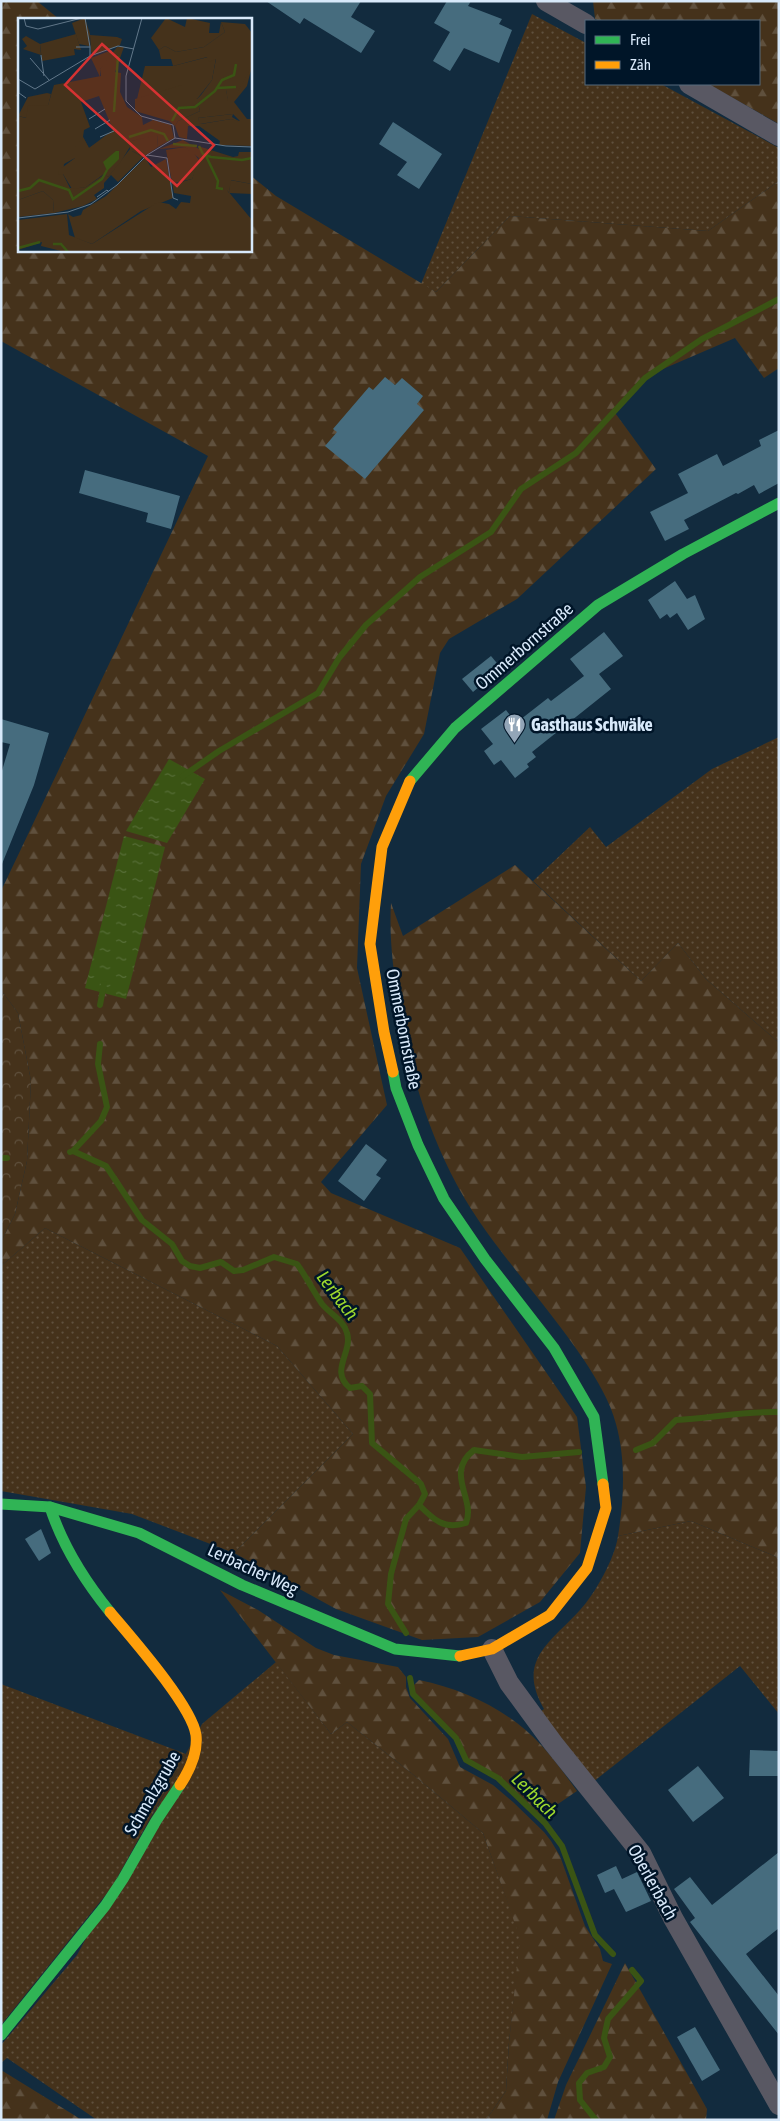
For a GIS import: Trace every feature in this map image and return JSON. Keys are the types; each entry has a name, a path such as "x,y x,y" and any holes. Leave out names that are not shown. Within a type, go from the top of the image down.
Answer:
{"street":[{"path":"546,1 585,23"},
{"path":"691,85 779,136"},
{"name":"Ommerbornstraße","path":"492,1649 550,1615 587,1568 606,1508 594,1417 554,1348 485,1259 444,1199 418,1145 396,1088 384,1032 370,944 382,847 409,782 463,722 598,605 683,554 779,503"},
{"name":"Lerbacher Weg","path":"1,1504 50,1507 140,1533 242,1585 395,1649 457,1657 492,1649"},
{"name":"Schmalzgrube","path":"1,2035 75,1946 119,1885 155,1823 192,1766 196,1751 196,1733 185,1711 150,1661 75,1566 54,1521 50,1507"},
{"name":"Oberlerbach","path":"492,1649 508,1683 553,1743 641,1853 673,1918 779,2105"}],"green space":[{"path":"1,1 37,1 58,18 18,18 18,251 251,251 251,176 276,196 436,292 510,216 708,231 779,181 779,368 764,378 735,338 649,375 613,410 656,469 517,599 449,639 440,653 424,734 386,796 361,864 357,968 387,1105 321,1182 331,1193 460,1248 577,1417 586,1487 580,1553 540,1602 478,1637 422,1640 336,1609 234,1553 353,1434 277,1346 45,1228 1,1266 1,1242 15,1214 27,1161 31,1081 18,1013 1,990 1,891 208,456 1,341"},
{"path":"593,1 779,1 779,124 710,85 760,85 760,20 595,19"},
{"path":"532,14 585,42 585,85 663,85 779,148 779,181 708,231 510,216 436,292 421,284"},
{"path":"779,737 779,1043 706,979 678,943 641,981 533,881 590,827 606,847 712,769"},
{"path":"515,865 641,981 678,943 706,979 779,1043 779,1558 691,1521 618,1536 623,1494 623,1466 616,1424 607,1399 572,1342 505,1256 463,1196 427,1117 410,1061 404,1033 393,966 391,903 403,936"},
{"path":"1,990 18,1013 31,1081 27,1161 15,1214 1,1242"},
{"path":"45,1228 277,1346 353,1434 234,1553 132,1514 1,1491 1,1266"},
{"path":"691,1521 779,1558 779,1714 740,1666 593,1782 537,1714 544,1709 536,1692 535,1665 548,1643 592,1595 609,1565 618,1536"},
{"path":"220,1590 258,1610 316,1648 334,1655 398,1667 406,1677 406,1687 410,1698 448,1739 460,1767 493,1785 513,1802 551,1841 560,1856 585,1926 600,1949 603,1961 612,1964 558,2082 547,2120 486,2120 506,2091 520,1938 483,1833 347,1722 331,1734"},
{"path":"276,1662 331,1734 347,1722 483,1833 521,1939 509,2042 506,2091 486,2120 97,2120 7,2058 1,2063 1,2045 77,1955 202,1724"},
{"path":"419,1680 453,1689 486,1703 501,1712 529,1733 547,1751 577,1791 539,1817 498,1779 468,1762 452,1733 414,1697 411,1682 414,1685"},
{"path":"1,1684 186,1754 112,1887 1,2025"},
{"path":"625,1963 707,2109 706,2120 554,2120 566,2085"},
{"path":"1,2070 82,2120 1,2120"}],"water":[{"path":"169,759 205,779 167,843 126,831"},
{"path":"124,836 165,847 126,999 85,988"}],"building":[{"path":"266,1 361,1 351,17 375,31 361,53 304,18 300,24"},
{"path":"447,1 471,1 468,6 502,19 499,24 512,30 499,63 464,48 450,71 433,61 450,32 434,23"},
{"path":"393,122 442,154 419,189 397,175 407,162 379,144"},
{"path":"385,377 395,385 402,378 423,396 417,404 424,410 365,479 325,446 337,432 333,429 369,387 373,390"},
{"path":"779,430 779,483 759,494 754,485 738,494 736,493 684,520 689,529 665,541 650,512 688,493 678,474 717,454 723,466 761,446 759,440"},
{"path":"85,470 180,496 171,529 146,522 148,513 79,493"},
{"path":"675,581 687,599 695,595 705,619 688,630 677,613 670,618 667,614 660,619 648,600"},
{"path":"604,632 623,656 599,674 611,689 532,752 536,757 527,764 529,767 515,778 501,760 494,765 484,751 493,744 481,729 506,710 516,723 548,698 551,701 584,676 570,659"},
{"path":"491,656 501,668 473,692 462,679"},
{"path":"1,719 49,733 34,785 2,864 1,774 10,744 1,742"},
{"path":"366,1144 387,1160 376,1175 381,1178 364,1201 338,1181"},
{"path":"41,1529 51,1553 39,1561 25,1539"},
{"path":"750,1750 779,1751 779,1776 749,1776"},
{"path":"698,1766 724,1798 693,1822 668,1790"},
{"path":"779,1852 779,1928 746,1954 779,1996 779,2035 690,1922 695,1918 674,1889 690,1877 712,1905"},
{"path":"616,1866 622,1879 637,1872 651,1901 626,1912 614,1889 605,1893 597,1875"},
{"path":"695,2027 720,2070 702,2081 677,2037"}],"waterway":[{"path":"183,776 219,751 318,693 339,658 366,625 420,577 491,532 521,489 576,453 645,378 702,339 779,299"},
{"path":"100,1005 104,984"},
{"path":"73,1151 101,1121 107,1107 98,1064 100,1044"},
{"name":"Lerbach","path":"70,1152 73,1151 106,1166 142,1220 172,1244 182,1261 190,1266 200,1268 221,1262 234,1271 243,1270 274,1257 297,1264 325,1308 343,1324 348,1340 341,1368 342,1375 344,1382 350,1388 362,1386 370,1394 372,1443 421,1484 425,1494 419,1505 406,1519 391,1574 388,1604 406,1633"},
{"name":"Lerbach","path":"1,1158 7,1158"},
{"path":"636,1450 653,1443 676,1420 779,1412"},
{"path":"419,1505 435,1519 445,1524 458,1525 466,1523 468,1514 461,1477 465,1459 474,1450 522,1457 579,1452"},
{"name":"Lerbach","path":"410,1678 413,1694 456,1738 466,1760 498,1778 545,1823 562,1846 595,1935 613,1954"},
{"name":"Lerbach","path":"596,2120 580,2100 579,2083 587,2073 604,2067 610,2057 604,2038 608,2019 641,1981 632,1970"}],"traffic: fast":[{"path":"410,781 455,728 598,605 683,554 779,503"},
{"path":"393,1072 396,1088 418,1145 444,1199 485,1259 554,1348 594,1417 603,1484"},
{"path":"1,1504 50,1507 139,1533 242,1585 395,1649 460,1656"},
{"path":"50,1507 61,1536 75,1562 91,1588 110,1612"},
{"path":"1,2035 105,1906 180,1785"}],"traffic: slow":[{"path":"393,1072 384,1032 370,944 382,847 410,781"},
{"path":"460,1656 492,1649 550,1615 587,1568 606,1508 603,1484"},
{"path":"110,1612 173,1690 192,1722 196,1735 196,1748 190,1767 180,1785"}],"place":[{"name":"Gasthaus Schwäke","path":"515,743"}]}
